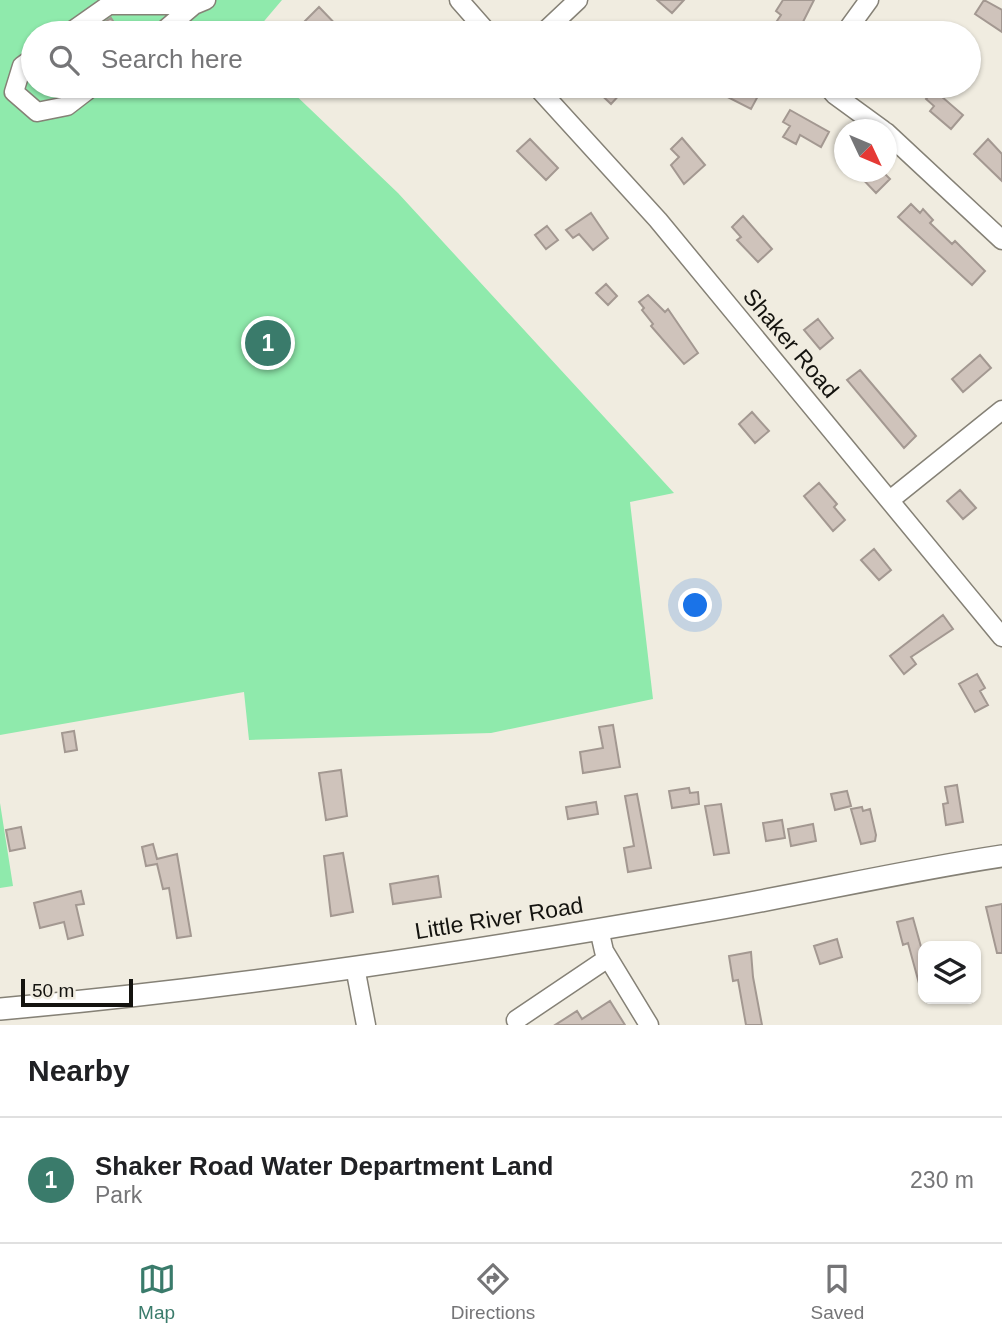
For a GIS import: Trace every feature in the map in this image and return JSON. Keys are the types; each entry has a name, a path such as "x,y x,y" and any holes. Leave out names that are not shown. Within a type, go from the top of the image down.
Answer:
{"main road":[{"name":"Little River Road","path":"0,1009 135,997 355,967 599,929 1002,856"}],"street":[{"path":"459,0 477,21"},
{"path":"555,21 578,0"},
{"path":"854,21 869,0"},
{"path":"86,21 109,5 200,2"},
{"path":"176,21 200,2"},
{"path":"21,68 7,92 37,112 67,106 77,98"},
{"name":"Shaker Road","path":"547,98 658,220 1002,637"},
{"path":"842,98 870,119"},
{"path":"897,142 1002,240"},
{"path":"890,500 1002,410"},
{"path":"599,929 608,958 649,1025"},
{"path":"516,1020 608,958"},
{"path":"355,967 366,1025"}],"green space":[{"path":"0,0 282,0 264,21 21,21 21,98 299,98 398,193 674,493 630,502 653,699 491,733 249,740 244,692 0,735"},
{"path":"0,803 13,886 0,888"}],"building":[{"path":"657,0 684,0 672,13"},
{"path":"783,0 814,0 804,21 777,21 781,15 776,11"},
{"path":"984,0 1002,10 1002,32 975,14"},
{"path":"319,7 332,21 305,21"},
{"path":"605,98 616,98 611,104"},
{"path":"729,98 757,98 751,109"},
{"path":"943,98 963,115 951,129 930,111 934,106 926,99"},
{"path":"790,110 829,132 821,147 800,135 796,144 783,137 790,126 783,122"},
{"path":"682,138 705,165 684,184 671,165 679,157 671,149"},
{"path":"530,139 558,168 546,180 517,151"},
{"path":"988,139 1002,154 1002,181 974,154"},
{"path":"866,182 887,182 876,193"},
{"path":"911,204 920,213 923,209 933,220 930,223 952,244 955,241 985,271 972,285 898,217"},
{"path":"591,213 608,238 593,250 579,234 573,238 566,230"},
{"path":"743,216 772,249 758,262 737,240 741,237 732,227"},
{"path":"547,226 558,240 546,249 535,235"},
{"path":"606,284 617,296 608,305 596,293"},
{"path":"648,295 665,312 668,309 698,353 684,364 651,326 653,324 642,310 644,308 639,302"},
{"path":"818,319 833,338 820,349 804,330"},
{"path":"980,355 991,368 963,392 952,379"},
{"path":"860,370 916,436 904,448 847,380"},
{"path":"752,412 769,431 755,443 739,424"},
{"path":"819,483 837,504 834,507 845,520 833,531 804,496"},
{"path":"960,490 976,508 963,519 947,501"},
{"path":"874,549 891,570 879,580 861,560"},
{"path":"943,615 953,629 911,657 916,664 904,674 890,656"},
{"path":"977,674 985,688 980,691 988,705 975,712 959,684"},
{"path":"613,725 620,767 583,773 580,752 603,748 599,727"},
{"path":"74,731 77,750 65,752 62,733"},
{"path":"341,770 347,816 326,820 319,773"},
{"path":"957,785 963,822 946,825 943,804 948,803 945,787"},
{"path":"689,788 690,793 698,792 699,804 672,808 669,791"},
{"path":"847,791 851,806 835,810 831,794"},
{"path":"637,794 651,868 628,872 624,848 634,846 625,796"},
{"path":"596,802 598,814 568,819 566,807"},
{"path":"721,804 729,853 714,855 705,806"},
{"path":"862,807 863,811 870,809 876,835 875,841 861,844 851,809"},
{"path":"782,820 785,838 766,841 763,823"},
{"path":"813,824 816,841 791,846 788,829"},
{"path":"21,827 25,848 10,851 6,830"},
{"path":"153,844 157,859 177,854 191,936 177,938 169,888 163,889 157,864 146,866 142,847"},
{"path":"343,853 353,912 331,916 324,856"},
{"path":"438,876 441,897 393,904 390,884"},
{"path":"81,891 84,904 76,905 83,935 68,939 64,922 40,928 34,903"},
{"path":"1002,904 1002,953 997,953 986,907"},
{"path":"913,918 919,941 918,980 908,943 903,945 897,922"},
{"path":"837,939 842,957 820,964 814,946"},
{"path":"751,952 762,1025 746,1025 738,980 733,981 729,956"},
{"path":"610,1001 625,1025 555,1025 577,1011 582,1019"}],"place":[{"name":"Shaker Road Water Department Land","path":"268,343"}]}
